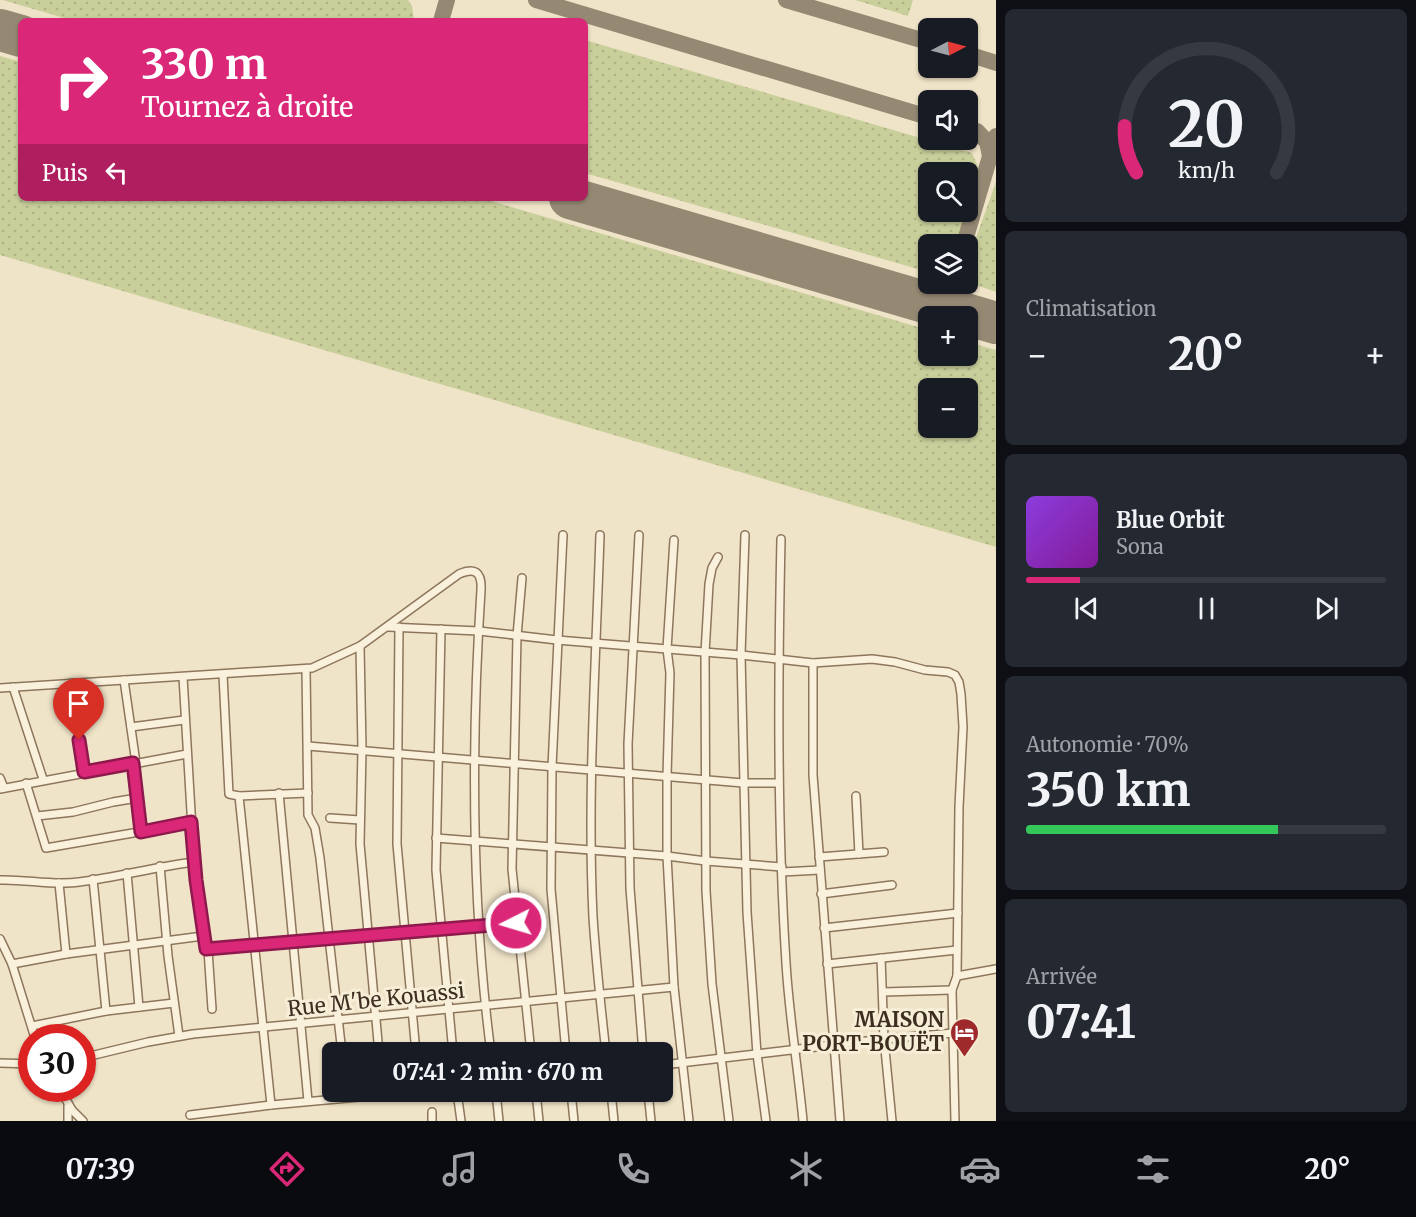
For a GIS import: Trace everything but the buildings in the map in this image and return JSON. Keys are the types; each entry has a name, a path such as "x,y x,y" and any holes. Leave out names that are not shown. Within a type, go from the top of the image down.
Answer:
{"street":[{"path":"563,535 552,767 551,889 565,1042"},
{"path":"600,535 591,770 593,915 605,1042"},
{"path":"639,535 628,744 630,888 643,1042"},
{"path":"745,535 741,655 743,783 750,959 757,1054 766,1121"},
{"path":"781,539 778,659 782,869 786,962 803,1121"},
{"path":"674,540 667,649 669,673 668,856 674,987 689,1121"},
{"path":"718,557 712,568 709,584 705,653 707,925 720,1059 729,1121"},
{"path":"0,688 306,670 360,646 459,574 471,570 477,571 482,582 475,842 478,926 489,1042"},
{"path":"522,578 517,636 512,844 516,923 530,1042"},
{"path":"388,627 479,631 813,663 872,659 955,675 961,694 963,727 957,976 952,990 956,1121"},
{"path":"399,627 397,844 415,1042"},
{"path":"441,629 437,757 437,894 452,1042"},
{"path":"360,646 361,874 378,1042"},
{"path":"813,663 813,775 840,1121"},
{"path":"306,670 309,819 315,828 341,1042"},
{"path":"223,675 229,794 239,796 308,793"},
{"path":"183,677 194,862 203,936 205,947 208,950 212,1010"},
{"path":"124,680 131,726 141,832"},
{"path":"72,683 84,772"},
{"path":"13,687 43,779"},
{"path":"131,726 184,720"},
{"path":"308,746 743,783 779,783"},
{"path":"0,778 2,788 187,754"},
{"path":"26,783 44,844 50,849 191,822"},
{"path":"279,793 308,1101"},
{"path":"239,796 271,1105"},
{"path":"856,796 858,854"},
{"path":"37,816 73,812 137,798"},
{"path":"330,818 360,820"},
{"path":"436,837 475,842 668,856 782,869 820,870"},
{"path":"819,857 884,852"},
{"path":"0,880 59,883 194,862"},
{"path":"160,866 179,1036"},
{"path":"127,873 139,1007"},
{"path":"93,879 98,950 106,1011"},
{"path":"59,883 66,954"},
{"path":"821,894 892,885"},
{"path":"824,927 958,913"},
{"path":"208,950 368,934 516,923"},
{"path":"12,964 167,939 203,936"},
{"path":"0,939 12,964 31,1024"},
{"path":"827,964 957,950"},
{"path":"881,958 884,1039 891,1121"},
{"path":"957,976 996,969"},
{"name":"Rue M'be Kouassi","path":"96,1055 179,1036 674,987"},
{"path":"883,992 952,990"},
{"path":"42,1024 106,1011 174,1003"},
{"path":"673,1064 884,1039 954,1033"},
{"path":"0,1063 18,1064"},
{"path":"190,1115 322,1099"},
{"path":"458,1102 460,1121"},
{"path":"497,1102 499,1121"},
{"path":"537,1102 539,1121"},
{"path":"572,1102 574,1121"},
{"path":"612,1102 614,1121"},
{"path":"649,1102 651,1121"},
{"path":"68,1103 68,1121"},
{"path":"68,1103 83,1121"},
{"path":"432,1112 432,1121"}],"green space":[{"path":"3,0 408,0 412,6 414,18 64,18"},
{"path":"855,0 913,0 908,16"},
{"path":"588,41 918,137 918,150 962,150 972,153 976,162 918,162 918,222 964,222 960,234 918,234 918,269 588,174"},
{"path":"0,56 18,61 18,201 491,201 918,327 918,366 978,366 978,345 996,350 996,547 0,255"},
{"path":"996,182 996,292 978,286 977,234"}],"taxiway":[{"path":"442,18 447,0"},
{"path":"536,0 918,114"},
{"path":"786,0 918,39"},
{"path":"978,57 996,63"},
{"path":"978,132 987,142 990,156"},
{"path":"967,234 996,136"},
{"path":"922,301 941,294"},
{"path":"954,294 961,306"}],"runway":[{"path":"0,30 18,35"},
{"path":"580,201 996,323"}],"place":[{"name":"MAISON PORT-BOUËT","path":"965,1058"}],"route":[{"path":"79,740 84,772 133,763 141,832 191,822 203,936 205,947 208,950 368,934 516,923"}]}
